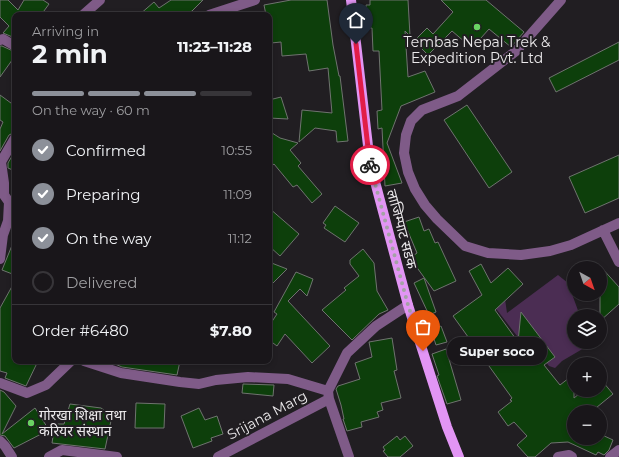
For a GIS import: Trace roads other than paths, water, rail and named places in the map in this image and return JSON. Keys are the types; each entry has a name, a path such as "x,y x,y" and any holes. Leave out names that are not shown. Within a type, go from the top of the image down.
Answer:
{"main road":[{"name":"लाजिम्पाट सडक","path":"351,0 370,163 408,305 447,426 460,457"}],"street":[{"path":"86,12 100,0"},
{"path":"218,12 255,0"},
{"path":"561,0 516,51 458,96 422,110 412,121 406,135 404,153 408,172 415,189 425,205 465,246 488,253 521,255 550,251 571,245 619,223"},
{"path":"0,40 3,39 12,44"},
{"path":"0,259 3,235 8,221 9,202 4,195 4,183 0,162 12,143"},
{"path":"603,230 619,262"},
{"path":"349,457 329,395 348,353 376,326 408,305"},
{"path":"0,383 27,393 46,385 68,364"},
{"path":"93,364 121,373 168,381 199,384 216,380 248,377 288,379 329,395"},
{"name":"Srijana Marg","path":"218,457 329,395"},
{"path":"0,442 5,446 12,457"},
{"path":"49,457 62,450 117,457"},
{"path":"610,457 619,450"},
{"path":"558,457 569,455 572,457"}],"place":[{"name":"Tembas Nepal Trek & Expedition Pvt. Ltd","path":"477,27"},
{"name":"Super soco","path":"423,351"},
{"name":"गोरखा शिक्षा तथा करियर संस्थान","path":"31,423"}]}
